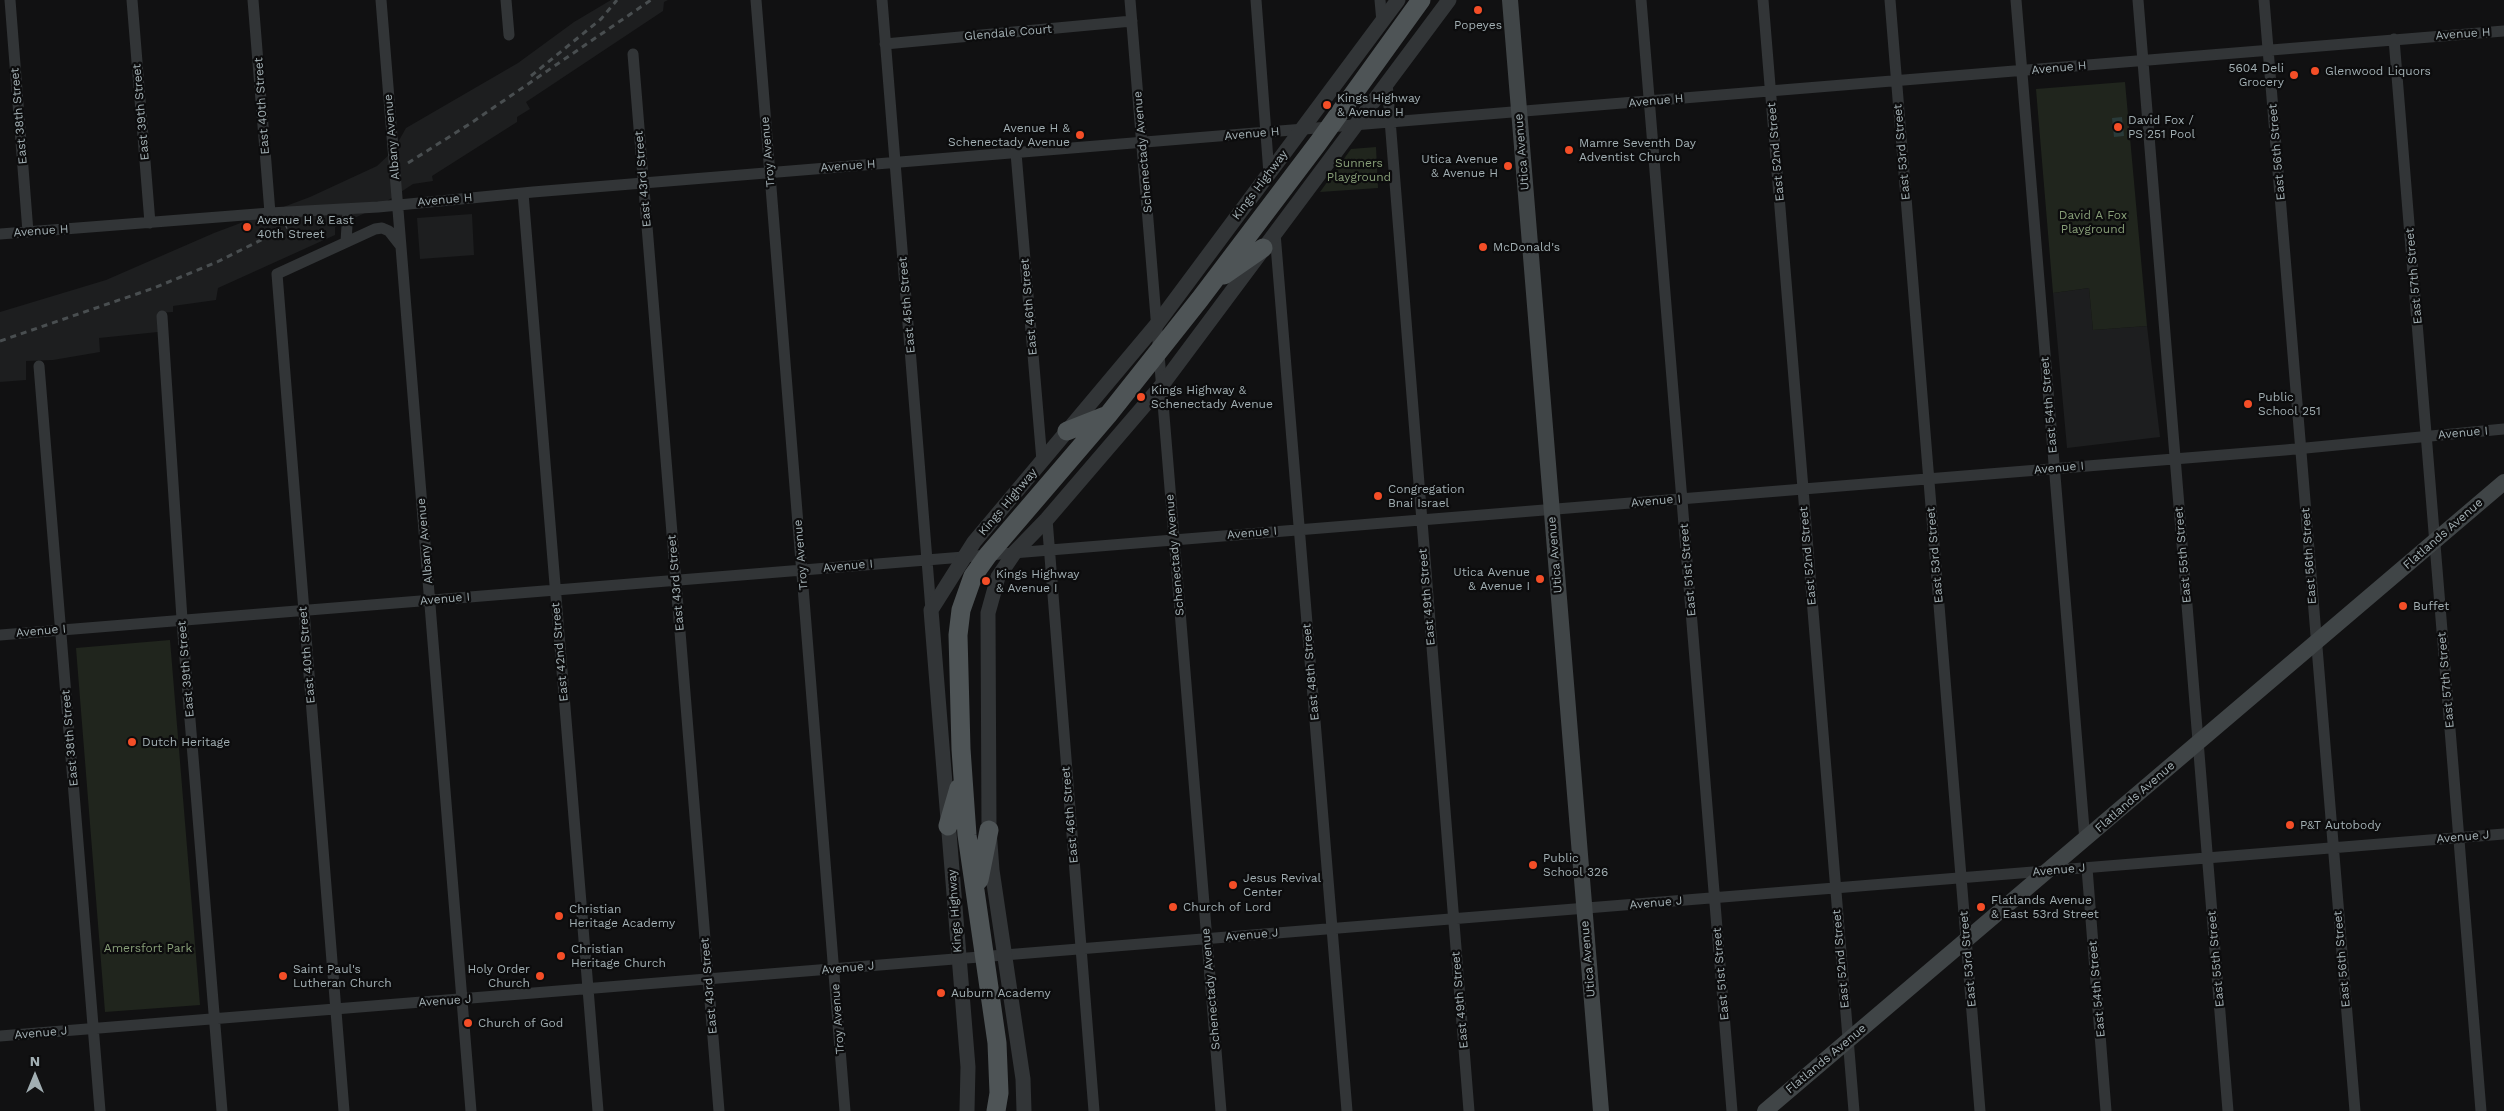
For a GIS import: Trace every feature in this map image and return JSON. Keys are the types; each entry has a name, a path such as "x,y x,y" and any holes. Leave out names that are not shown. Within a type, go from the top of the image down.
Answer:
{"main road":[{"name":"Kings Highway","path":"996,1111 999,1093 999,1060 967,835 963,775 958,635 961,610 973,576 988,555 1108,415 1211,284 1421,0"},
{"name":"Utica Avenue","path":"1510,0 1600,1111"},
{"path":"1211,284 1263,248"},
{"path":"1067,431 1108,415"},
{"name":"Flatlands Avenue","path":"1766,1111 2504,482"},
{"path":"948,826 963,775"},
{"path":"976,894 989,830"}],"street":[{"name":"East 38th Street","path":"10,0 28,232"},
{"name":"East 39th Street","path":"132,0 150,223"},
{"name":"East 40th Street","path":"253,0 270,213"},
{"name":"Albany Avenue","path":"381,0 471,1111"},
{"path":"506,0 509,36"},
{"name":"Troy Avenue","path":"756,0 845,1111"},
{"name":"East 45th Street","path":"882,0 931,610"},
{"name":"Schenectady Avenue","path":"1130,0 1221,1111"},
{"path":"1256,0 1269,174"},
{"path":"1380,0 1382,22"},
{"name":"Kings Highway","path":"967,1111 968,1067 931,610 963,557 1157,324 1398,0"},
{"path":"1024,1111 1023,1079 992,870 989,830 988,613 998,577 1015,552 1047,519 1162,385 1449,0"},
{"name":"East 51st Street","path":"1641,0 1732,1111"},
{"name":"East 52nd Street","path":"1763,0 1854,1111"},
{"name":"East 53rd Street","path":"1890,0 1980,1111"},
{"name":"East 54th Street","path":"2016,0 2084,841"},
{"name":"East 55th Street","path":"2138,0 2228,1111"},
{"name":"East 56th Street","path":"2264,0 2355,1111"},
{"name":"Glendale Court","path":"885,44 1132,21"},
{"name":"Avenue H","path":"0,234 270,213 348,209 769,172 2504,31"},
{"name":"East 57th Street","path":"2394,39 2481,1111"},
{"name":"East 43rd Street","path":"633,54 719,1111"},
{"name":"East 49th Street","path":"1387,82 1469,1111"},
{"name":"East 46th Street","path":"1016,153 1042,461"},
{"name":"East 42nd Street","path":"523,193 598,1111"},
{"path":"346,242 348,209"},
{"name":"East 40th Street","path":"344,1111 277,274 346,242 382,228 389,230 401,246"},
{"name":"East 48th Street","path":"1275,233 1347,1111"},
{"name":"East 39th Street","path":"162,316 182,620 222,1111"},
{"name":"East 38th Street","path":"39,366 100,1111"},
{"name":"Avenue I","path":"0,635 1803,489 2301,448 2504,429"},
{"name":"East 46th Street","path":"1047,519 1094,1111"},
{"name":"Avenue J","path":"0,1036 2504,834"},
{"name":"East 54th Street","path":"2087,868 2106,1111"}],"shaded area":[{"path":"611,0 668,0 664,2 663,11 526,102 530,109 517,117 517,122 432,176 433,181 413,184 378,207 335,227 335,235 218,288 216,300 173,306 173,312 157,313 158,332 99,338 100,352 53,360 26,361 26,380 0,382 0,312 106,280 214,233 310,197 377,166 393,151 406,128 518,63 574,22"},
{"name":"David Fox / PS 251 Pool","path":"2122,117 2124,136 2114,137 2112,118"},
{"path":"472,214 474,255 420,259 417,218"},
{"path":"2089,288 2093,330 2147,326 2160,437 2067,448 2053,293"}],"green space":[{"name":"David A Fox Playground","path":"2125,82 2147,326 2093,330 2089,288 2053,293 2036,89"},
{"name":"Sunners Playground","path":"1376,147 1378,188 1320,192 1351,149"},
{"name":"Amersfort Park","path":"170,640 200,1005 105,1012 76,648"}],"railway":[{"path":"531,76 601,19 617,0"},
{"path":"408,163 471,123 651,0"},
{"path":"0,341 154,288 217,262 287,227"}],"place":[{"name":"Popeyes","path":"1478,10"},
{"name":"Glenwood Liquors","path":"2315,71"},
{"name":"5604 Deli Grocery","path":"2294,75"},
{"name":"Kings Highway & Avenue H","path":"1327,105"},
{"name":"David Fox / PS 251 Pool","path":"2118,127"},
{"name":"Avenue H & Schenectady Avenue","path":"1080,135"},
{"name":"Mamre Seventh Day Adventist Church","path":"1569,150"},
{"name":"Utica Avenue & Avenue H","path":"1508,166"},
{"name":"Avenue H & East 40th Street","path":"247,227"},
{"name":"McDonald's","path":"1483,247"},
{"name":"Kings Highway & Schenectady Avenue","path":"1141,397"},
{"name":"Public School 251","path":"2248,404"},
{"name":"Congregation Bnai Israel","path":"1378,496"},
{"name":"Utica Avenue & Avenue I","path":"1540,579"},
{"name":"Kings Highway & Avenue I","path":"986,581"},
{"name":"Buffet","path":"2403,606"},
{"name":"Dutch Heritage","path":"132,742"},
{"name":"P&T Autobody","path":"2290,825"},
{"name":"Public School 326","path":"1533,865"},
{"name":"Jesus Revival Center","path":"1233,885"},
{"name":"Church of Lord","path":"1173,907"},
{"name":"Flatlands Avenue & East 53rd Street","path":"1981,907"},
{"name":"Christian Heritage Academy","path":"559,916"},
{"name":"Christian Heritage Church","path":"561,956"},
{"name":"Saint Paul's Lutheran Church","path":"283,976"},
{"name":"Holy Order Church","path":"540,976"},
{"name":"Auburn Academy","path":"941,993"},
{"name":"Church of God","path":"468,1023"}]}
